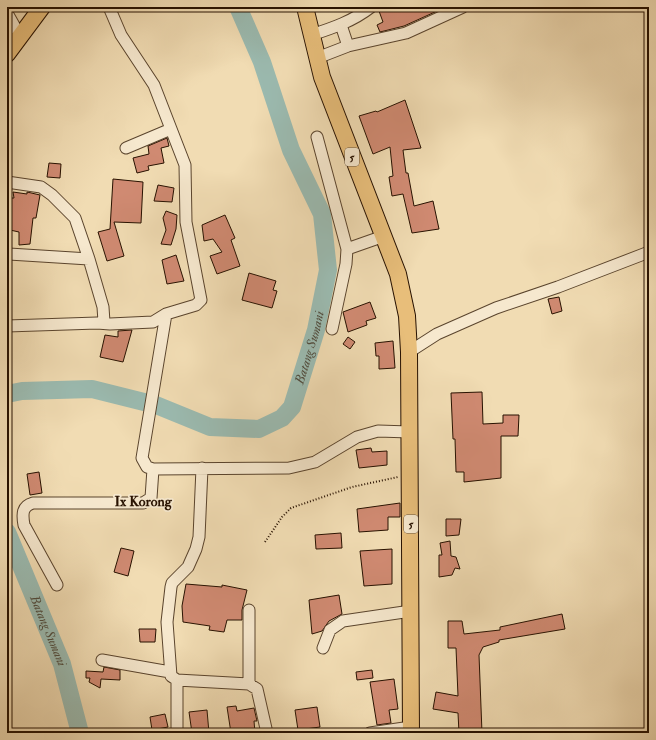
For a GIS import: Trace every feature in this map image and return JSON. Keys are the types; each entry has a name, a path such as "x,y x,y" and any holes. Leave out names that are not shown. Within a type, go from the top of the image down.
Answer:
{"highway":[{"path":"7,54 42,7"},
{"name":"5","path":"305,7 311,35 327,92 398,274 406,310 409,352 410,432 411,730"}],"street":[{"path":"7,326 104,322 110,324 148,323 153,322 166,314 196,305 201,300 186,222 186,170 154,85 121,35 109,7"},
{"path":"311,35 341,25 362,15 371,7"},
{"path":"317,58 348,46 406,32 463,7"},
{"path":"7,13 20,36"},
{"path":"341,25 348,46"},
{"path":"126,148 170,129"},
{"path":"317,138 347,249 346,264 332,329"},
{"path":"7,182 36,185 52,195 75,218 89,259 102,307 104,322"},
{"path":"347,249 384,236"},
{"path":"409,352 437,334 489,310 558,288 649,252"},
{"path":"9,254 89,259"},
{"path":"166,314 142,458 147,467 153,469 290,468 315,462 357,437 378,431 410,432"},
{"path":"177,733 167,622 170,588 172,583 188,567 199,537 202,468"},
{"path":"57,585 24,525 22,518 27,504 144,503 151,498 153,469"},
{"path":"249,610 249,684"},
{"path":"323,648 330,630 343,621 411,611"},
{"path":"102,660 173,676 249,684 257,689 268,733"},
{"path":"370,733 411,730"}],"path":[{"path":"265,542 282,517 291,508 352,487 410,475"}],"building":[{"path":"387,7 446,7 404,26 380,32 377,25 383,22 379,11"},
{"path":"405,100 421,148 403,150 406,173 408,173 414,206 433,201 439,229 412,233 403,194 392,196 389,177 393,176 390,147 373,154 359,116 377,112"},
{"path":"167,138 169,146 161,148 164,163 148,166 149,170 137,173 133,158 149,154 148,146"},
{"path":"49,163 61,164 60,178 47,177"},
{"path":"113,179 143,182 141,223 114,222 124,256 107,261 98,232 110,229"},
{"path":"158,185 174,188 172,202 154,201"},
{"path":"13,192 27,194 27,192 40,195 36,218 33,218 30,244 19,245 19,232 10,230 8,209 10,198 14,198"},
{"path":"166,211 177,215 176,229 171,245 161,244 166,230 163,218"},
{"path":"225,215 235,238 231,240 240,266 217,274 210,256 222,252 213,239 204,241 202,225"},
{"path":"176,255 184,281 167,284 162,260"},
{"path":"249,273 276,281 273,290 277,291 272,308 242,300"},
{"path":"559,297 562,311 552,314 548,299"},
{"path":"370,302 376,318 366,321 367,325 348,332 343,312"},
{"path":"132,330 123,362 100,357 105,335 118,337 118,331"},
{"path":"348,337 355,342 350,349 343,344"},
{"path":"393,341 395,368 379,369 379,356 376,356 375,343"},
{"path":"482,392 483,424 503,423 503,415 519,415 518,436 501,436 501,478 464,482 464,472 456,472 451,393"},
{"path":"371,448 372,452 387,451 387,465 359,468 356,450"},
{"path":"39,472 42,493 30,495 27,474"},
{"path":"400,503 400,517 388,517 388,530 359,532 357,509"},
{"path":"446,519 461,519 459,535 446,536"},
{"path":"341,533 342,548 316,549 315,535"},
{"path":"450,541 451,556 456,557 460,569 455,568 452,575 439,577 439,555 442,555 440,543"},
{"path":"121,548 134,551 128,576 114,572"},
{"path":"392,549 392,584 364,586 360,551"},
{"path":"186,584 222,587 222,585 247,590 242,610 242,620 227,620 224,632 209,630 210,626 183,622 182,606"},
{"path":"339,595 342,614 329,621 322,631 312,634 309,600"},
{"path":"562,614 565,629 499,640 499,642 483,647 479,655 482,733 459,733 458,713 433,709 436,692 458,696 456,648 448,648 448,621 462,621 464,634 500,630 500,627"},
{"path":"139,629 156,629 155,642 140,642"},
{"path":"104,667 120,670 120,680 101,679 100,688 89,682 90,678 86,678 86,671 103,672"},
{"path":"372,670 373,678 357,680 356,672"},
{"path":"394,679 398,709 389,710 391,723 377,725 370,682"},
{"path":"236,706 237,711 254,708 257,721 254,721 255,733 231,733 227,707"},
{"path":"317,707 320,727 298,730 295,710"},
{"path":"207,710 209,733 192,733 189,712"},
{"path":"165,714 168,727 152,730 150,717"}],"waterway":[{"name":"Batang Sumani","path":"7,394 22,391 92,389 156,405 210,427 259,429 282,418 292,407 316,330 328,270 322,214 291,150 262,62 238,7"},
{"name":"Batang Sumani","path":"7,532 62,664 80,733"}],"district":[{"name":"Ix Korong","path":"143,501"}]}
